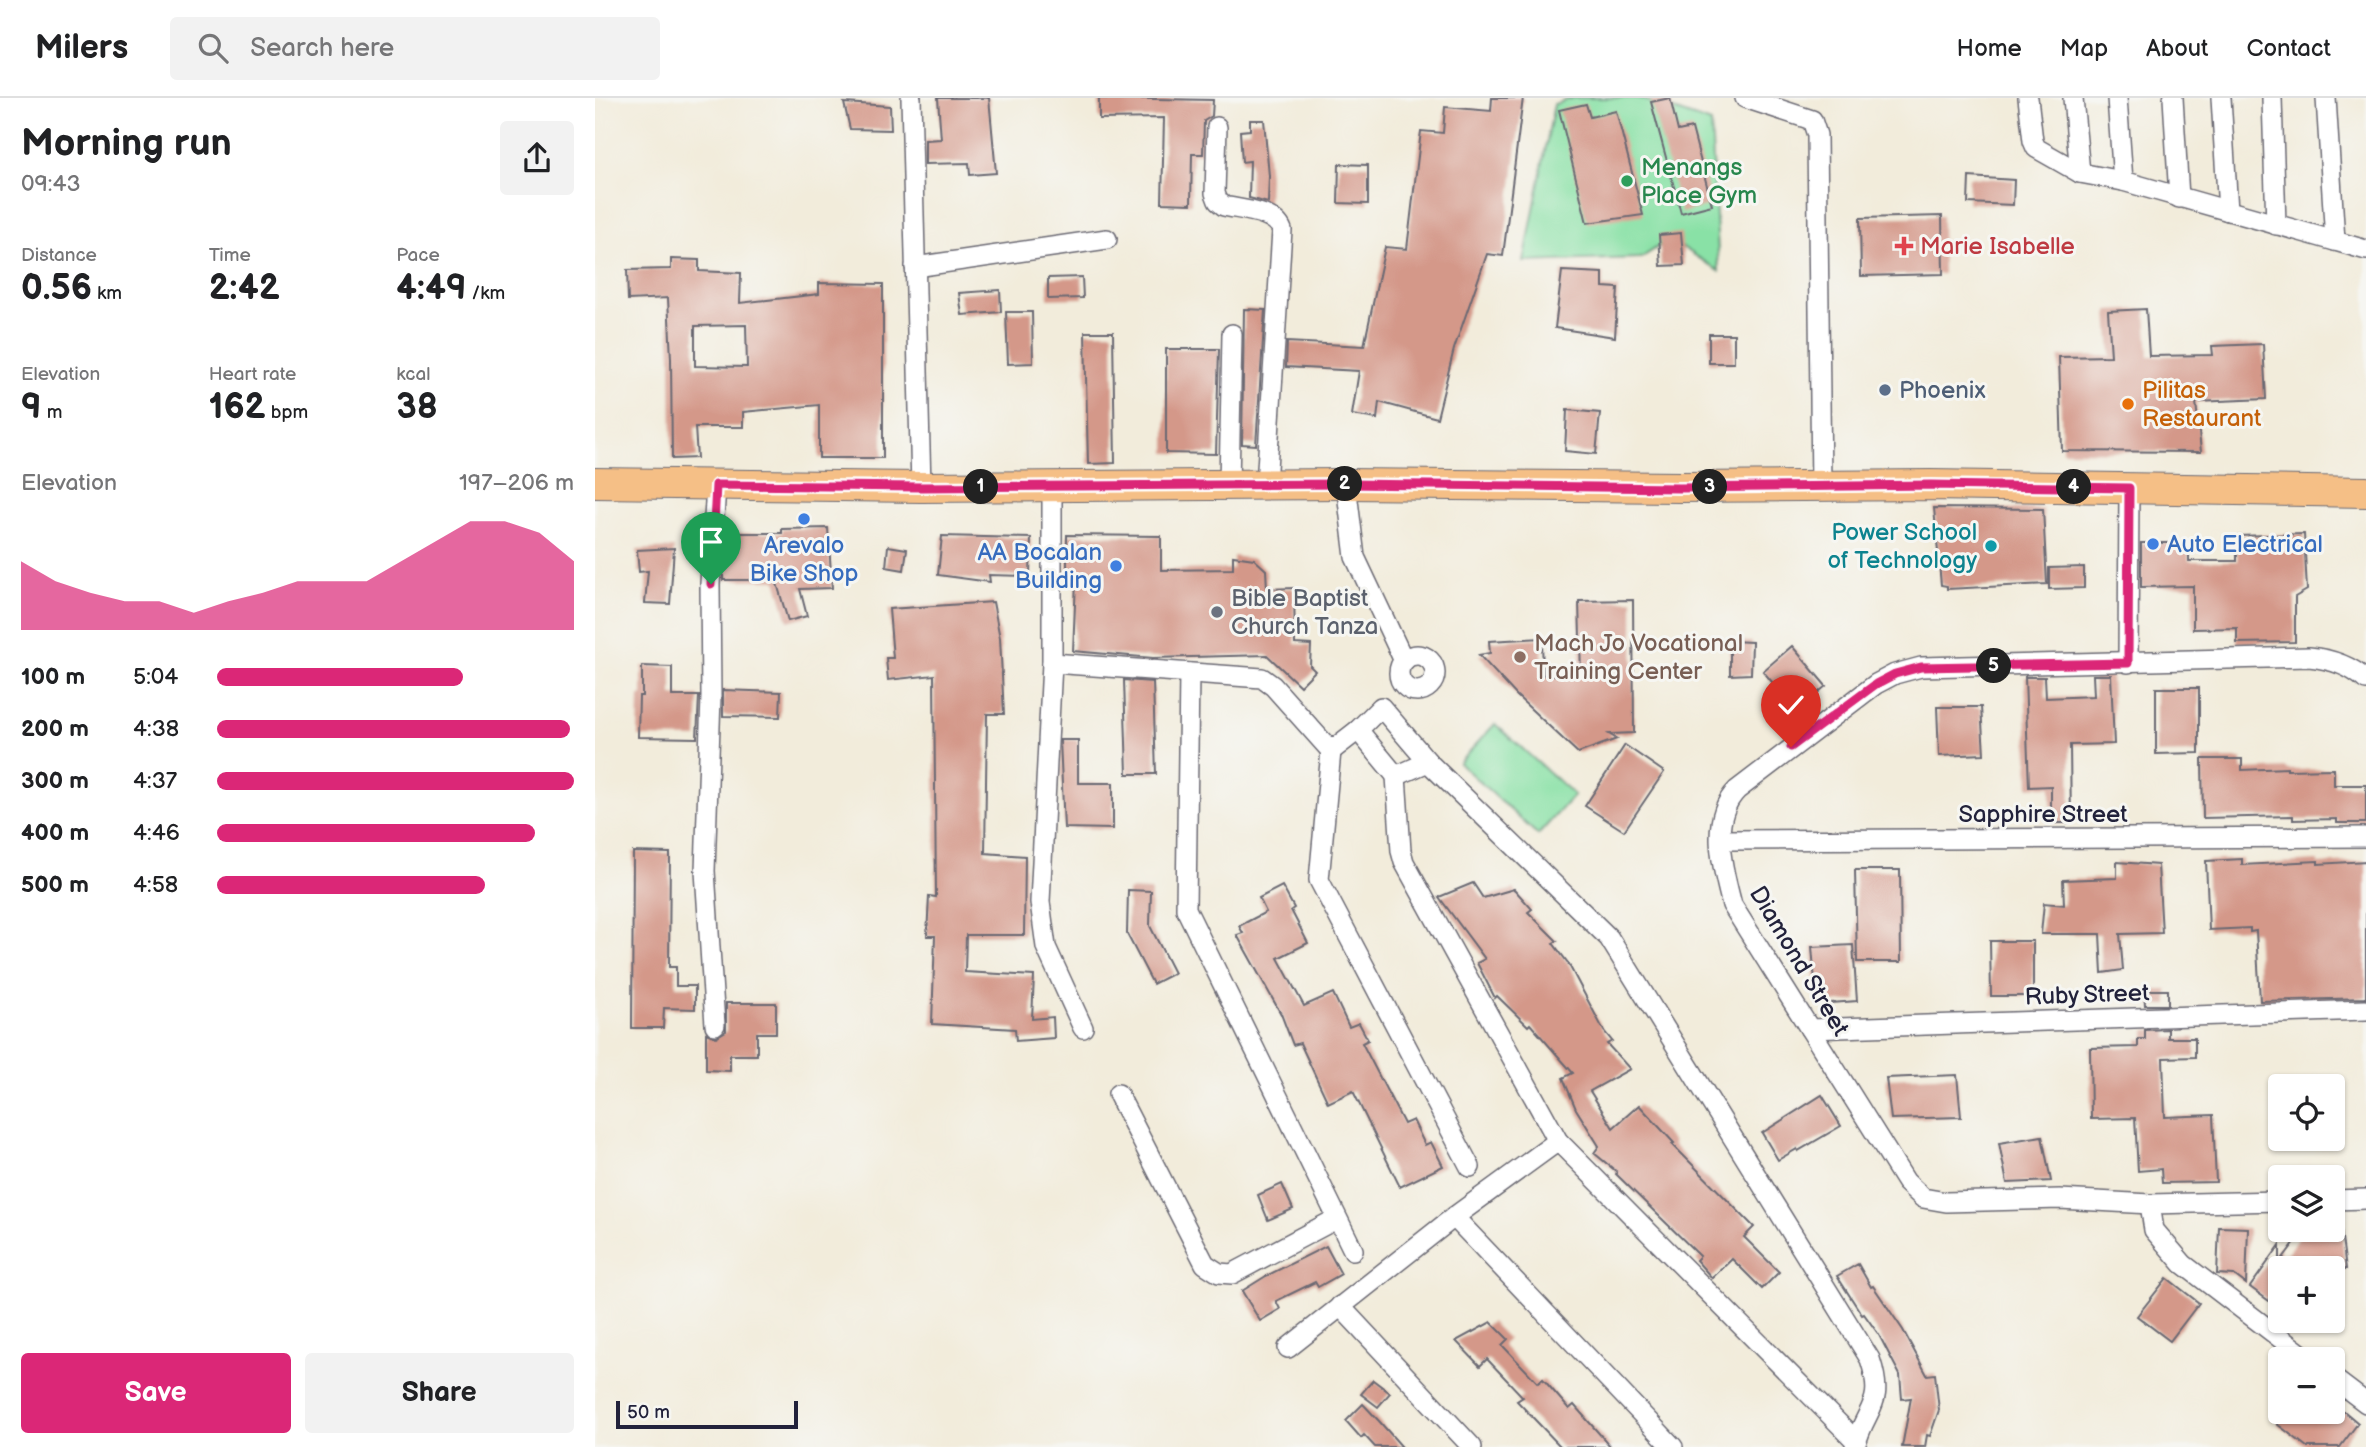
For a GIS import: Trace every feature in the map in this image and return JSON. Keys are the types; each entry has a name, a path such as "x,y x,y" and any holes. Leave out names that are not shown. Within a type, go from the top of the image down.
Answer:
{"main road":[{"path":"595,483 921,487 1346,484 1821,487 1931,485 2366,492"}],"street":[{"path":"911,98 921,487"},
{"path":"1745,98 1812,120 1817,135 1821,487"},
{"path":"2028,98 2036,148 2080,173 2123,181 2366,250"},
{"path":"2073,98 2080,173"},
{"path":"2117,98 2123,181"},
{"path":"2173,98 2179,198"},
{"path":"2221,98 2228,211"},
{"path":"2272,98 2276,225"},
{"path":"2326,98 2335,241"},
{"path":"1217,127 1215,193 1218,201 1224,206 1272,218 1279,223 1282,230 1266,485"},
{"path":"915,267 1107,239"},
{"path":"1229,485 1232,334"},
{"path":"1346,484 1355,557 1404,661"},
{"path":"715,1025 705,871 711,696 711,584 716,485"},
{"path":"1052,487 1052,663 1040,902 1046,947 1083,1028"},
{"path":"2128,663 2129,488"},
{"path":"1401,683 1415,692 1423,691 1430,686 1435,670 1425,657 1418,655 1404,661 1400,667 1401,683 1358,730 1331,751 1319,880 1470,1167"},
{"name":"Diamond Street","path":"2268,1201 2150,1204 2060,1199 1946,1202 1923,1198 1906,1182 1732,905 1724,873 1721,840 1723,809 1737,790 1847,705 1895,674 1921,667 2309,657 2344,665 2366,680"},
{"path":"1052,663 1262,678 1273,686 1331,751"},
{"path":"1189,673 1186,909 1353,1250"},
{"path":"1358,730 1395,776 1404,862 1558,1141 1856,1444 1877,1398 1877,1378 1870,1359 1609,938 1428,762 1381,707"},
{"path":"1395,776 1428,762"},
{"name":"Sapphire Street","path":"1721,840 2366,837"},
{"name":"Ruby Street","path":"1810,1029 2366,1010"},
{"path":"1118,1094 1205,1264 1219,1273 1232,1274 1336,1219"},
{"path":"1288,1348 1454,1217 1558,1141"},
{"path":"2345,1200 2366,1199"},
{"path":"2150,1204 2154,1230 2183,1264 2292,1347"},
{"path":"1454,1217 1673,1447"},
{"path":"1340,1306 1472,1447"},
{"path":"2345,1387 2366,1403"}],"green space":[{"name":"Menangs Place Gym","path":"1574,98 1639,98 1711,123 1719,271 1670,239 1641,258 1524,262 1554,104"},
{"path":"1495,724 1574,795 1538,835 1459,763"}],"building":[{"path":"938,98 989,98 996,173 970,175 969,163 925,164 925,140 941,139"},
{"path":"1099,98 1213,100 1212,116 1204,121 1203,154 1192,154 1191,204 1162,203 1164,118 1099,119"},
{"path":"1492,98 1523,98 1503,256 1487,254 1454,349 1437,418 1379,402 1377,419 1352,415 1359,371 1286,367 1287,342 1364,346 1385,247 1407,249 1421,131 1443,133 1445,107 1491,111"},
{"path":"1670,98 1678,131 1692,128 1712,205 1681,213 1651,102"},
{"path":"844,103 890,106 891,130 850,129"},
{"path":"1586,104 1590,117 1616,111 1643,215 1587,223 1559,110"},
{"path":"1250,120 1264,120 1269,176 1268,203 1249,198 1250,161 1242,162 1240,131 1250,130"},
{"path":"1339,164 1368,165 1368,204 1338,203"},
{"path":"1969,177 2014,180 2013,205 1968,203"},
{"path":"1942,216 1943,274 1861,276 1860,218"},
{"path":"1681,233 1684,265 1661,266 1659,235"},
{"path":"671,259 699,260 699,271 741,273 740,303 819,294 819,283 883,284 883,458 819,458 819,405 743,412 743,427 695,427 697,458 672,459 668,298 628,300 627,270 671,269","holes":["746,325 747,367 695,366 695,326"]},
{"path":"1562,271 1603,273 1603,287 1618,288 1615,337 1555,328"},
{"path":"1082,277 1083,298 1048,299 1048,278"},
{"path":"1000,290 1001,312 962,315 959,293"},
{"path":"1244,309 1265,310 1256,445 1242,444"},
{"name":"Pilitas Restaurant","path":"2146,309 2149,356 2213,355 2212,346 2263,344 2266,399 2196,402 2201,452 2062,451 2059,357 2111,356 2108,311"},
{"path":"1006,312 1032,312 1033,363 1008,364"},
{"path":"1085,332 1113,332 1115,463 1088,464"},
{"path":"1709,334 1734,334 1734,363 1709,363"},
{"path":"1166,349 1219,349 1216,454 1166,453"},
{"path":"1567,410 1600,413 1596,454 1565,451"},
{"name":"Power School of Technology","path":"1934,508 2043,509 2047,584 1947,589 1947,586 1941,585"},
{"path":"828,528 832,588 800,589 807,616 788,621 776,580 723,580 725,533 782,533 782,529"},
{"path":"2304,534 2307,590 2295,597 2295,642 2237,643 2237,628 2193,629 2193,586 2141,587 2141,543 2189,543 2189,561 2237,561 2237,536"},
{"path":"1067,535 1161,536 1161,570 1233,569 1233,556 1254,559 1266,570 1267,589 1294,588 1295,644 1311,645 1310,666 1315,671 1300,686 1267,655 1153,658 1073,651 1076,581 1067,581"},
{"path":"942,536 1031,538 1030,576 989,575 990,582 938,575"},
{"path":"888,546 907,549 904,570 886,567"},
{"path":"674,548 670,604 645,603 648,571 639,572 637,550"},
{"path":"2084,567 2084,588 2049,589 2049,568"},
{"path":"1633,600 1634,733 1609,734 1617,739 1578,753 1517,696 1479,655 1490,653 1489,641 1542,638 1543,675 1581,675 1579,601"},
{"path":"993,602 1000,638 1004,714 987,714 985,853 1025,856 1024,935 966,935 965,972 1034,976 1032,1019 1053,1017 1054,1038 1016,1041 1015,1029 932,1024 935,936 927,936 929,896 936,897 934,675 888,680 886,658 893,658 889,609"},
{"path":"1730,641 1752,642 1751,674 1730,675"},
{"path":"1792,646 1826,686 1796,711 1763,671"},
{"path":"642,666 672,667 672,696 699,696 697,738 638,737"},
{"path":"2093,675 2111,675 2114,744 2070,745 2071,823 2051,823 2051,786 2029,787 2025,677 2045,677 2046,698 2094,696"},
{"path":"1124,680 1153,682 1156,774 1127,774"},
{"path":"2156,688 2199,688 2199,753 2156,754"},
{"path":"723,690 781,692 780,717 723,716"},
{"path":"1937,707 1981,707 1984,754 1939,756"},
{"path":"1060,740 1078,740 1078,783 1113,783 1113,829 1064,828"},
{"path":"1625,745 1664,772 1624,831 1585,806"},
{"path":"2202,759 2242,759 2242,770 2334,769 2334,785 2366,785 2366,823 2337,823 2337,819 2293,820 2293,816 2203,818"},
{"path":"633,852 670,853 669,967 676,967 676,986 695,986 695,1009 664,1008 663,1028 632,1028"},
{"path":"2242,859 2242,865 2366,861 2366,998 2260,1001 2256,931 2250,932 2250,928 2209,930 2206,861"},
{"path":"2117,862 2158,865 2162,933 2120,934 2123,970 2102,973 2100,934 2041,934 2044,903 2064,905 2063,880 2117,878"},
{"path":"1855,870 1900,870 1901,962 1857,962"},
{"path":"1473,883 1483,898 1514,889 1532,909 1528,912 1557,941 1553,943 1568,963 1612,1041 1607,1044 1630,1069 1590,1091 1613,1128 1639,1105 1674,1143 1672,1144 1754,1227 1744,1237 1779,1272 1762,1289 1732,1259 1712,1278 1696,1260 1700,1256 1616,1174 1617,1172 1594,1153 1599,1146 1576,1109 1563,1078 1573,1073 1530,1024 1528,1026 1497,996 1495,998 1477,963 1485,959 1439,897"},
{"path":"1282,886 1308,943 1278,958 1304,1006 1333,993 1349,1027 1359,1023 1368,1040 1362,1043 1404,1124 1413,1120 1425,1145 1431,1142 1443,1166 1400,1187 1353,1091 1328,1103 1300,1043 1293,1045 1281,1014 1237,935 1243,933 1239,926 1266,912 1259,898"},
{"path":"1128,890 1151,891 1150,926 1174,973 1153,984 1127,934"},
{"path":"1990,941 2033,941 2033,996 1991,996"},
{"path":"1853,945 1857,1001 1817,1004 1812,947"},
{"path":"2144,990 2168,990 2168,1005 2145,1005"},
{"path":"726,1003 776,1003 776,1033 757,1033 757,1055 730,1055 730,1071 706,1070 706,1033 716,1037 726,1031"},
{"path":"2168,1029 2168,1038 2195,1038 2195,1057 2163,1058 2165,1117 2213,1115 2216,1182 2162,1183 2161,1169 2138,1171 2135,1118 2091,1119 2090,1048 2138,1047 2138,1039 2145,1039 2145,1030"},
{"path":"1957,1075 1961,1117 1891,1119 1886,1078"},
{"path":"1822,1095 1841,1126 1778,1160 1762,1133"},
{"path":"2042,1136 2051,1181 2007,1183 1999,1143"},
{"path":"1282,1184 1293,1209 1268,1220 1258,1195"},
{"path":"2219,1227 2248,1228 2246,1284 2234,1275 2217,1274"},
{"path":"2295,1242 2343,1242 2344,1256 2284,1256"},
{"path":"2280,1245 2280,1256 2272,1256"},
{"path":"1326,1246 1341,1274 1318,1287 1315,1282 1276,1301 1280,1309 1260,1321 1242,1291"},
{"path":"2268,1262 2268,1300 2250,1287"},
{"path":"1858,1264 1871,1287 1873,1286 1903,1330 1927,1375 1935,1374 1939,1410 1930,1436 1927,1435 1925,1447 1902,1447 1911,1398 1902,1399 1900,1375 1879,1335 1864,1314 1862,1315 1837,1276"},
{"path":"2167,1278 2199,1303 2170,1341 2137,1316"},
{"path":"1491,1322 1508,1339 1502,1345 1538,1383 1543,1379 1569,1409 1574,1405 1611,1447 1561,1447 1517,1401 1523,1397 1487,1359 1480,1366 1456,1341"},
{"path":"1373,1380 1390,1393 1378,1407 1361,1394"},
{"path":"1363,1404 1402,1447 1375,1447 1364,1435 1361,1438 1346,1421"},
{"path":"2345,1412 2358,1423 2340,1447 2307,1447 2277,1424 2345,1424"}],"place":[{"name":"Menangs Place Gym","path":"1627,181"},
{"name":"Marie Isabelle","path":"1904,246"},
{"name":"Phoenix","path":"1885,390"},
{"name":"Pilitas Restaurant","path":"2128,404"},
{"name":"Arevalo Bike Shop","path":"804,519"},
{"name":"Auto Electrical","path":"2153,544"},
{"name":"Power School of Technology","path":"1991,546"},
{"name":"AA Bocalan Building","path":"1116,566"},
{"name":"Bible Baptist Church Tanza","path":"1217,612"},
{"name":"Mach Jo Vocational Training Center","path":"1520,657"}],"route":[{"path":"711,584 716,485 921,487 1346,484 1679,488 1931,485 2129,488 2128,663 1921,667 1895,674 1876,684 1791,747"}]}
